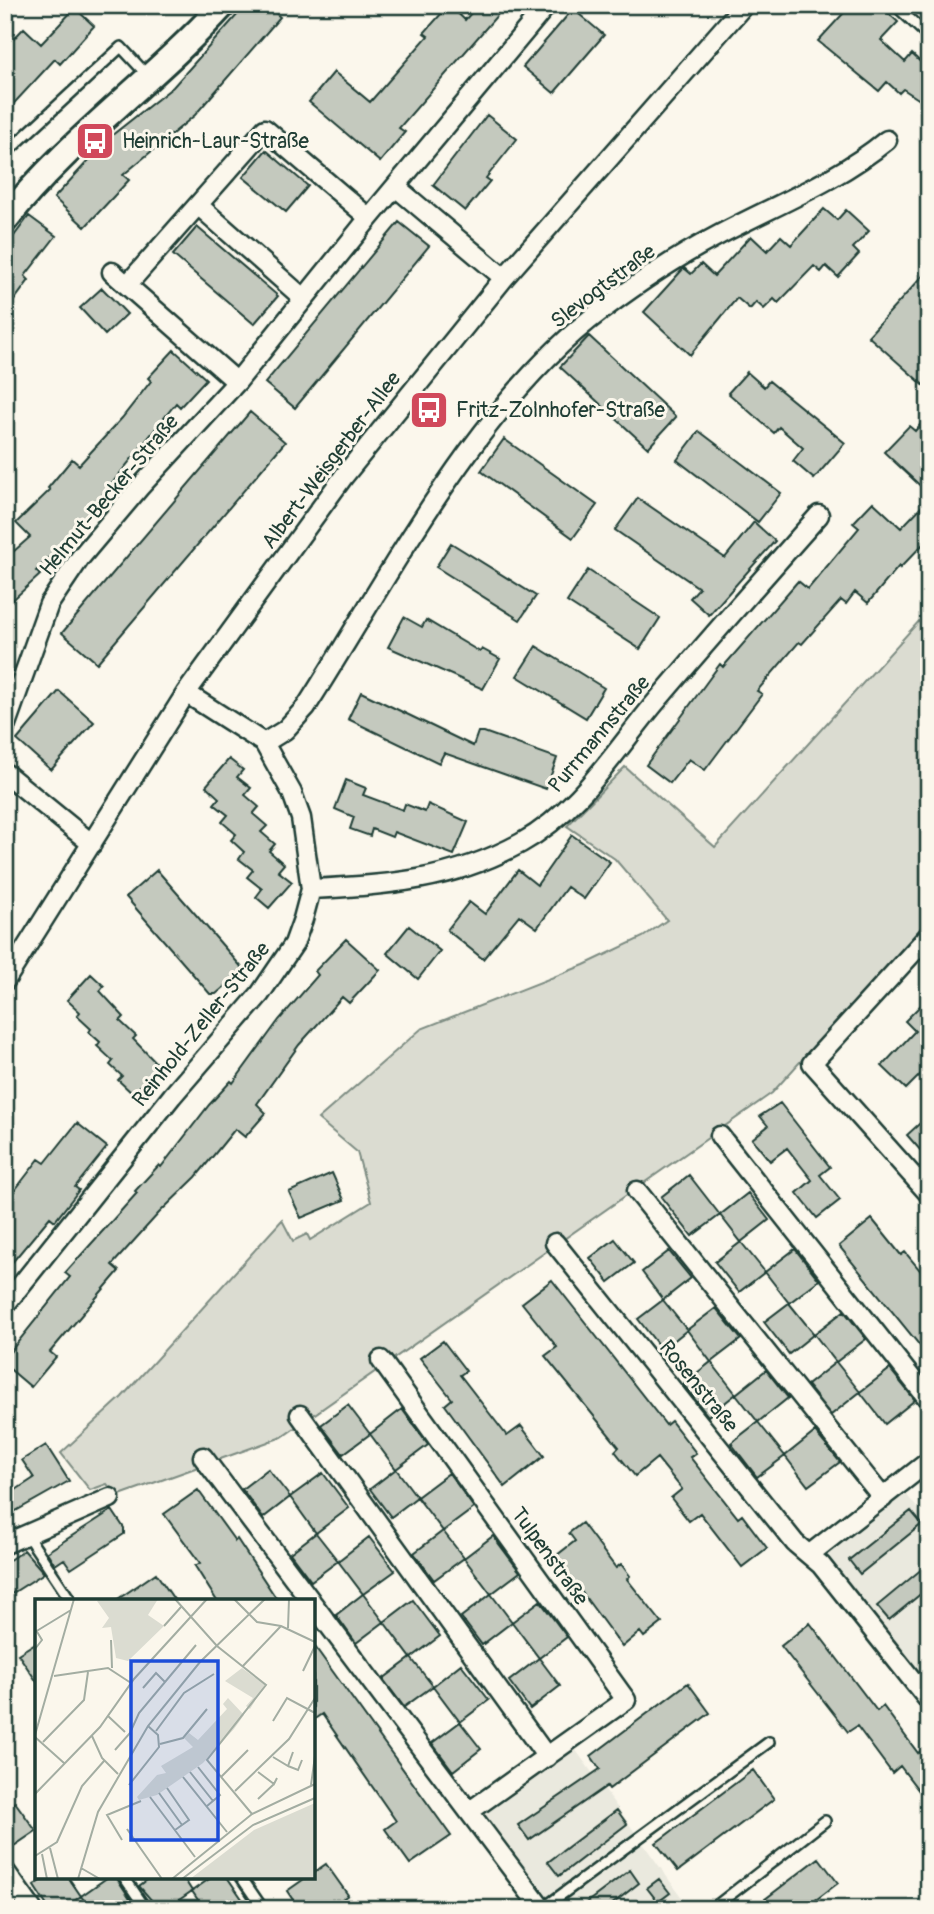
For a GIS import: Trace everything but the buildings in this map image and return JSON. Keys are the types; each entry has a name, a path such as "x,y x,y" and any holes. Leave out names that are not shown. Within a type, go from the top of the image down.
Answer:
{"main road":[{"path":"5,220 52,164 193,38 223,5"}],"street":[{"path":"504,278 397,187 547,5"},
{"name":"Albert-Weisgerber-Allee","path":"5,981 186,693 344,476 504,278 744,5"},
{"path":"127,285 265,129 369,218"},
{"name":"Slevogtstraße","path":"264,743 285,730 306,707 406,545 472,451 509,402 572,335 670,263 858,164 887,140"},
{"name":"Helmut-Becker-Straße","path":"5,727 49,604 80,558 130,498 237,382 303,298 397,187"},
{"path":"198,205 303,298"},
{"path":"111,272 237,382"},
{"name":"Purrmannstraße","path":"311,889 393,885 451,874 523,842 557,817 597,776 707,642 819,515"},
{"name":"Reinhold-Zeller-Straße","path":"5,1305 172,1096 260,993 293,944 311,889 301,818 292,793 264,743 186,693"},
{"path":"5,773 92,845"},
{"path":"929,935 812,1063 929,1194"},
{"path":"720,1136 929,1400"},
{"path":"637,1191 883,1498"},
{"name":"Rosenstraße","path":"555,1244 794,1543 810,1554 929,1700"},
{"name":"Tulpenstraße","path":"381,1360 626,1700 470,1811"},
{"path":"300,1415 547,1757"},
{"path":"202,1457 310,1599"},
{"path":"810,1554 929,1461"},
{"path":"5,1544 110,1498"},
{"path":"315,1606 542,1909"},
{"path":"5,1871 32,1909"}],"lane":[{"path":"895,5 929,37"},
{"path":"5,154 121,47 150,77"},
{"path":"27,1535 70,1599"},
{"path":"542,1909 769,1742"},
{"path":"712,1909 825,1821"},
{"path":"125,1879 146,1909"},
{"path":"242,1879 263,1909"}],"shaded area":[{"path":"929,610 929,919 772,1093 282,1437 117,1496 107,1484 90,1490 61,1453 122,1397 282,1220 293,1241 307,1234 310,1240 371,1202 357,1152 318,1119 421,1029 584,965 643,937 667,920 615,859 567,826 625,767 715,847"},
{"path":"899,1485 929,1523 929,1701 810,1554"},
{"path":"570,1742 690,1909 542,1909 470,1811"}],"place":[{"name":"Heinrich-Laur-Straße","path":"95,141"},
{"name":"Fritz-Zolnhofer-Straße","path":"429,410"}]}
